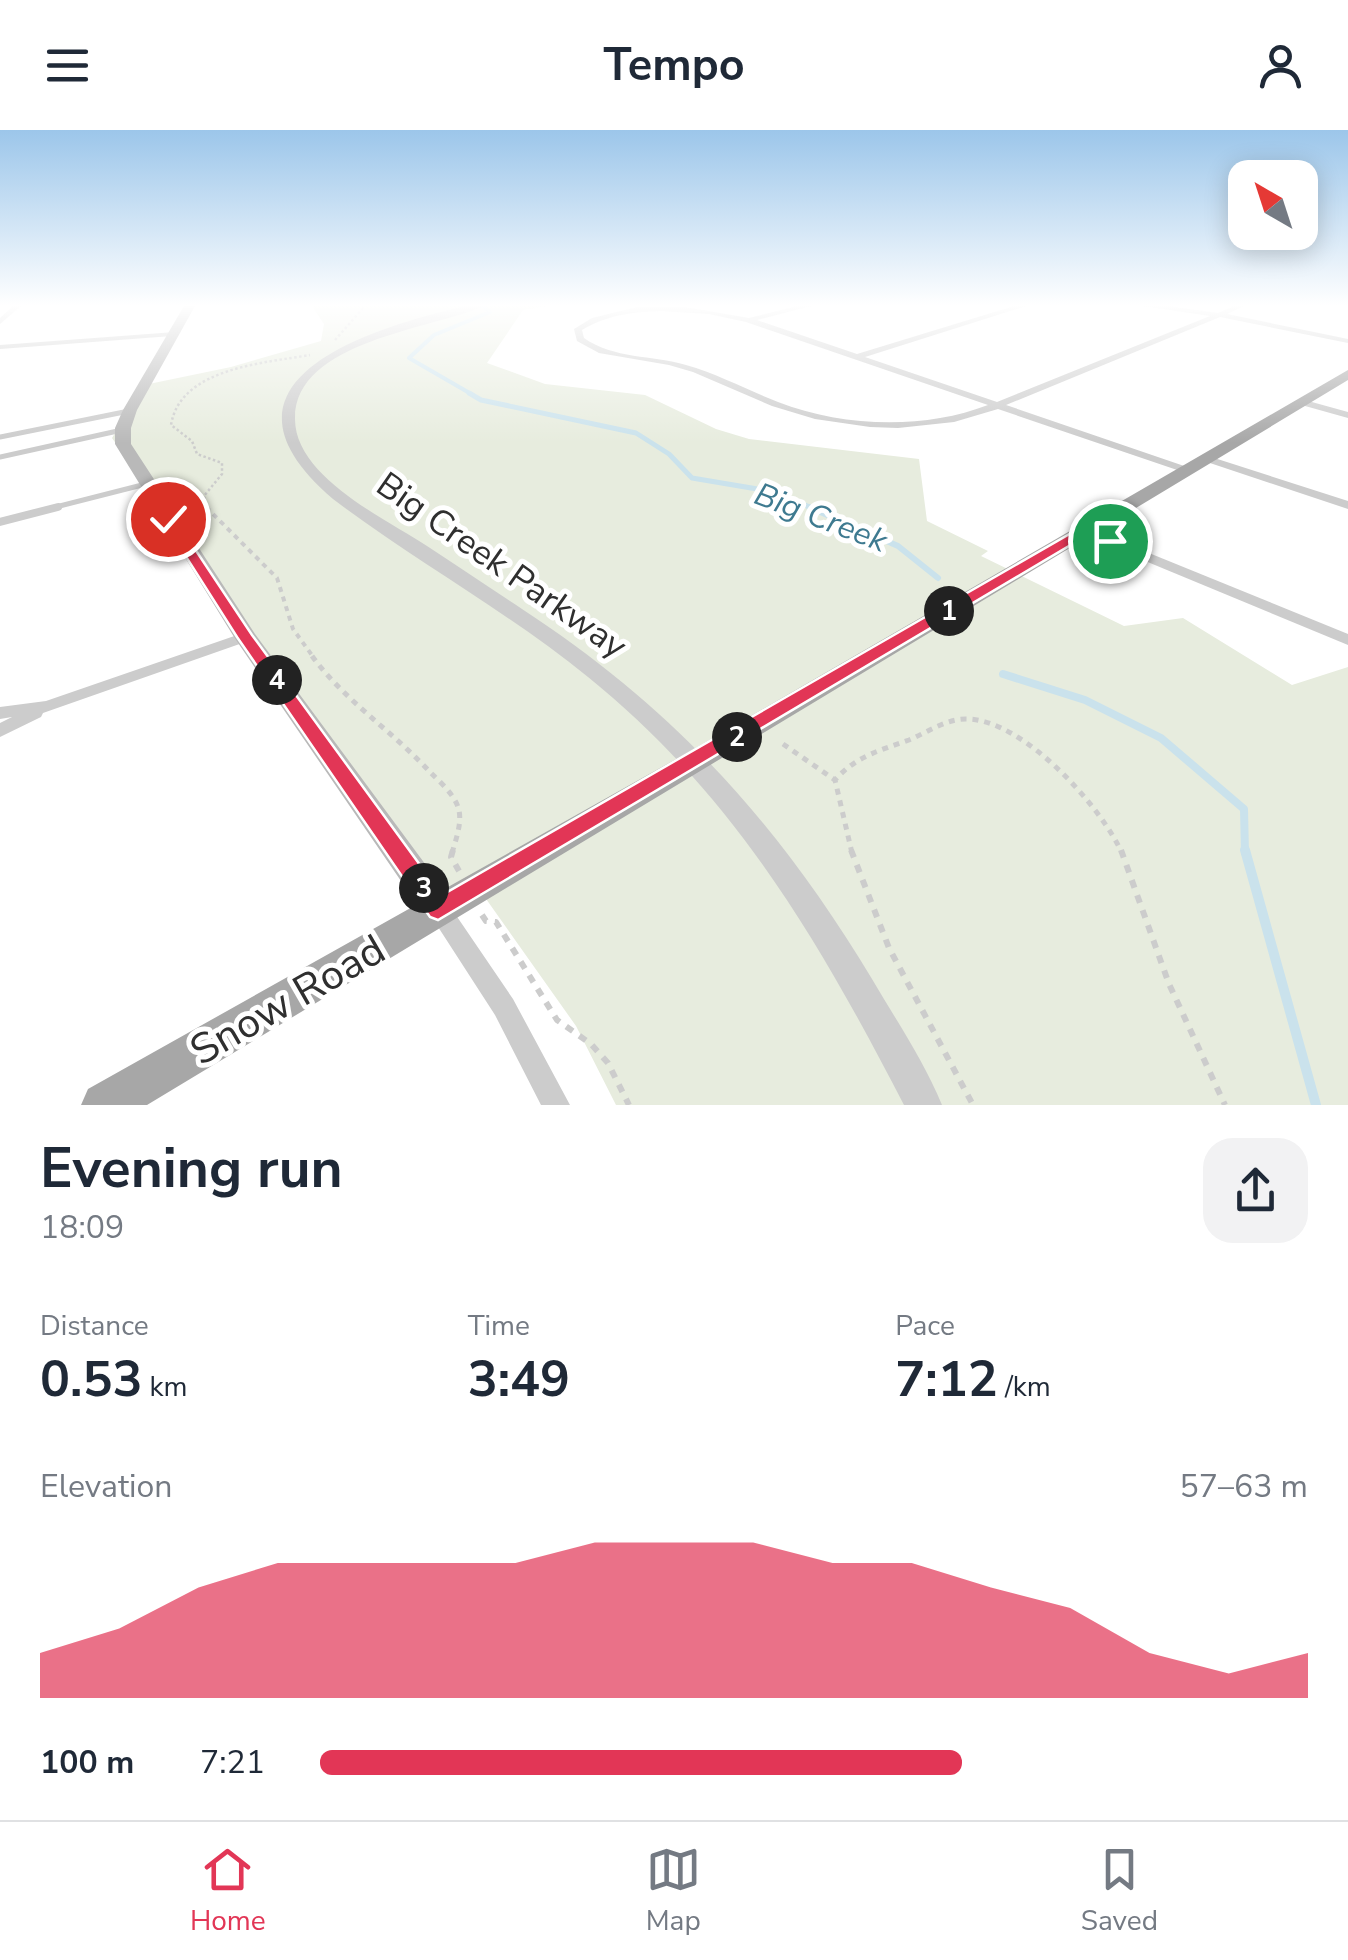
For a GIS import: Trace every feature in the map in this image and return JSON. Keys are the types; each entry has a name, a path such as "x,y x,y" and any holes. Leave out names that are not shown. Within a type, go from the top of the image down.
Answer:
{"main road":[{"path":"163,352 126,420 130,460 246,637 438,909"},
{"name":"Snow Road","path":"104,1105 696,762 1348,374"}],"street":[{"name":"Big Creek Parkway","path":"345,352 304,380 291,400 288,420 302,459 346,501 570,651 696,762 805,904 884,1030 924,1105"},
{"path":"612,352 678,364 788,408 835,420 893,424 934,422 998,406 1131,352"},
{"path":"840,352 1186,470"},
{"path":"856,357 874,352"},
{"path":"1301,402 1348,415"},
{"path":"1205,458 1348,505"},
{"path":"1085,531 1348,640"},
{"path":"0,731 48,706 246,637"},
{"path":"0,713 48,706"},
{"path":"438,909 504,1007 556,1105"}],"lane":[{"path":"0,436 126,420"},
{"path":"0,457 126,420"},
{"path":"0,522 146,484"}],"path":[{"path":"317,352 236,371 192,390 176,402 171,425 192,441 198,454 222,464 222,474 204,496 207,510 277,578 293,629 310,656 354,704 401,742 450,793 459,808 460,822 452,857"},
{"path":"973,1105 866,898 841,821 835,780 848,763 864,754 953,720 968,718 995,726 1040,755 1110,829 1140,894 1162,967 1225,1105"},
{"path":"783,744 835,780"},
{"path":"486,921 496,922 557,1020 591,1044 608,1063 630,1105"}],"shaded area":[{"path":"285,352 495,352 487,363 545,384 645,395 716,429 749,439 919,459 927,521 988,551 981,556 1124,626 1183,618 1292,685 1348,667 1348,1105 616,1105 576,1026 479,889 443,910 112,438 144,385"}],"waterway":[{"name":"Big Creek","path":"416,352 409,358 473,395"},
{"name":"Big Creek","path":"469,393 481,400 636,433 669,454 692,478 769,491 815,509"},
{"name":"Big Creek","path":"809,507 898,546 938,578"},
{"name":"Big Creek","path":"1003,674 1085,700 1161,738 1244,809 1245,853"},
{"name":"Big Creek","path":"1245,850 1316,1105"}],"route":[{"path":"168,519 246,637 438,909 696,762 1085,531 1110,541"}]}
